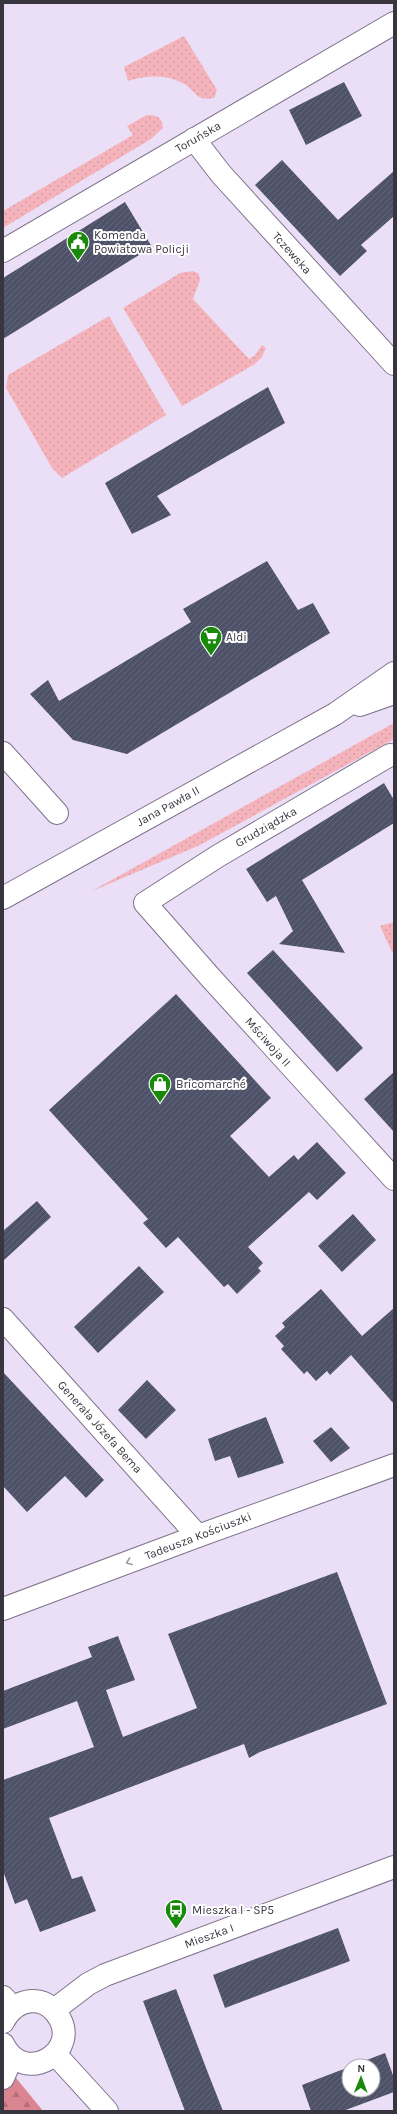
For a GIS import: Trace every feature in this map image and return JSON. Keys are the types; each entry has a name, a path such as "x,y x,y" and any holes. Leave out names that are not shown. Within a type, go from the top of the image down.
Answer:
{"street":[{"name":"Toruńska","path":"3,251 394,23"},
{"name":"Tczewska","path":"194,139 221,174 394,364"},
{"name":"Jana Pawła II","path":"3,898 334,714 394,673"},
{"name":"Jana Pawła II","path":"334,714 391,696"},
{"path":"3,753 58,813"},
{"name":"Grudziądzka","path":"144,903 218,856 390,754"},
{"name":"Mściwoja II","path":"144,903 394,1179"},
{"name":"Generała Józefa Bema","path":"3,1319 188,1540"},
{"name":"Tadeusza Kościuszki","path":"3,1609 394,1465"},
{"name":"Mieszka I","path":"54,2010 88,1984 105,1975 394,1867"},
{"path":"6,2009 21,2003 38,2002 54,2010 63,2027 63,2037 60,2046 55,2054 45,2061 34,2064 22,2062 8,2050"},
{"path":"3,2078 8,2050"},
{"path":"55,2054 107,2111"}],"shaded area":[{"path":"184,36 217,90 214,98 202,98 185,85 174,79 148,77 128,81 124,67"},
{"path":"147,115 154,115 158,117 163,128 151,139 3,228 3,211 133,135 127,126"},
{"path":"193,271 199,274 200,280 193,299 249,359 255,355 262,345 266,348 262,357 255,364 182,406 123,308 180,273"},
{"path":"109,316 166,415 62,478 52,468 6,388 8,375"},
{"path":"394,723 394,739 200,845 90,892"},
{"path":"394,922 394,952 392,952 380,926"}],"green space":[{"path":"3,2062 43,2111 3,2111"}],"building":[{"path":"344,82 362,116 306,145 289,110"},
{"path":"282,160 338,220 394,171 394,216 361,245 367,251 340,276 255,185"},
{"name":"Komenda Powiatowa Policji","path":"125,202 152,247 3,339 3,278"},
{"path":"268,387 285,423 157,496 171,515 132,534 105,483"},
{"name":"Aldi","path":"267,561 298,610 313,603 330,633 127,754 73,740 30,694 48,680 59,701 191,622 183,609"},
{"path":"384,783 394,800 394,823 302,880 345,953 279,944 293,931 276,896 267,902 246,869"},
{"path":"273,950 363,1048 337,1072 247,973"},
{"name":"Bricomarché","path":"176,994 271,1098 230,1136 269,1177 294,1155 298,1160 317,1142 346,1173 317,1200 309,1192 248,1247 263,1263 258,1268 261,1271 237,1294 228,1284 224,1287 178,1237 166,1248 143,1223 148,1219 49,1110"},
{"path":"394,1072 394,1132 364,1099"},
{"path":"37,1201 51,1217 3,1261 3,1231"},
{"path":"353,1214 376,1240 342,1272 318,1246"},
{"path":"139,1266 164,1292 98,1353 74,1327"},
{"path":"321,1289 362,1336 394,1308 394,1404 351,1355 330,1375 327,1371 316,1381 307,1371 304,1374 281,1349 284,1346 275,1336 285,1327 282,1323"},
{"path":"3,1372 104,1480 86,1498 65,1476 27,1512 3,1486"},
{"path":"147,1380 176,1410 146,1439 118,1410"},
{"path":"266,1417 284,1463 238,1478 230,1456 215,1461 208,1439"},
{"path":"331,1427 350,1448 331,1462 313,1441"},
{"path":"337,1572 387,1704 260,1752 249,1758 244,1744 49,1818 72,1879 82,1876 96,1911 40,1932 27,1899 15,1904 3,1871 3,1780 94,1747 77,1701 3,1729 3,1691 92,1657 88,1647 118,1636 135,1680 106,1690 123,1737 197,1708 168,1634"},
{"path":"338,1928 350,1961 225,2008 213,1975"},
{"path":"176,1989 223,2111 185,2111 143,2001"},
{"path":"385,2053 394,2078 394,2092 381,2097 381,2058 372,2058"},
{"path":"341,2070 341,2098 378,2098 343,2111 311,2111 302,2085"}],"place":[{"name":"Komenda Powiatowa Policji","path":"78,262"},
{"name":"Aldi","path":"211,656"},
{"name":"Bricomarché","path":"160,1104"},
{"name":"Mieszka I - SP5","path":"176,1930"}]}
